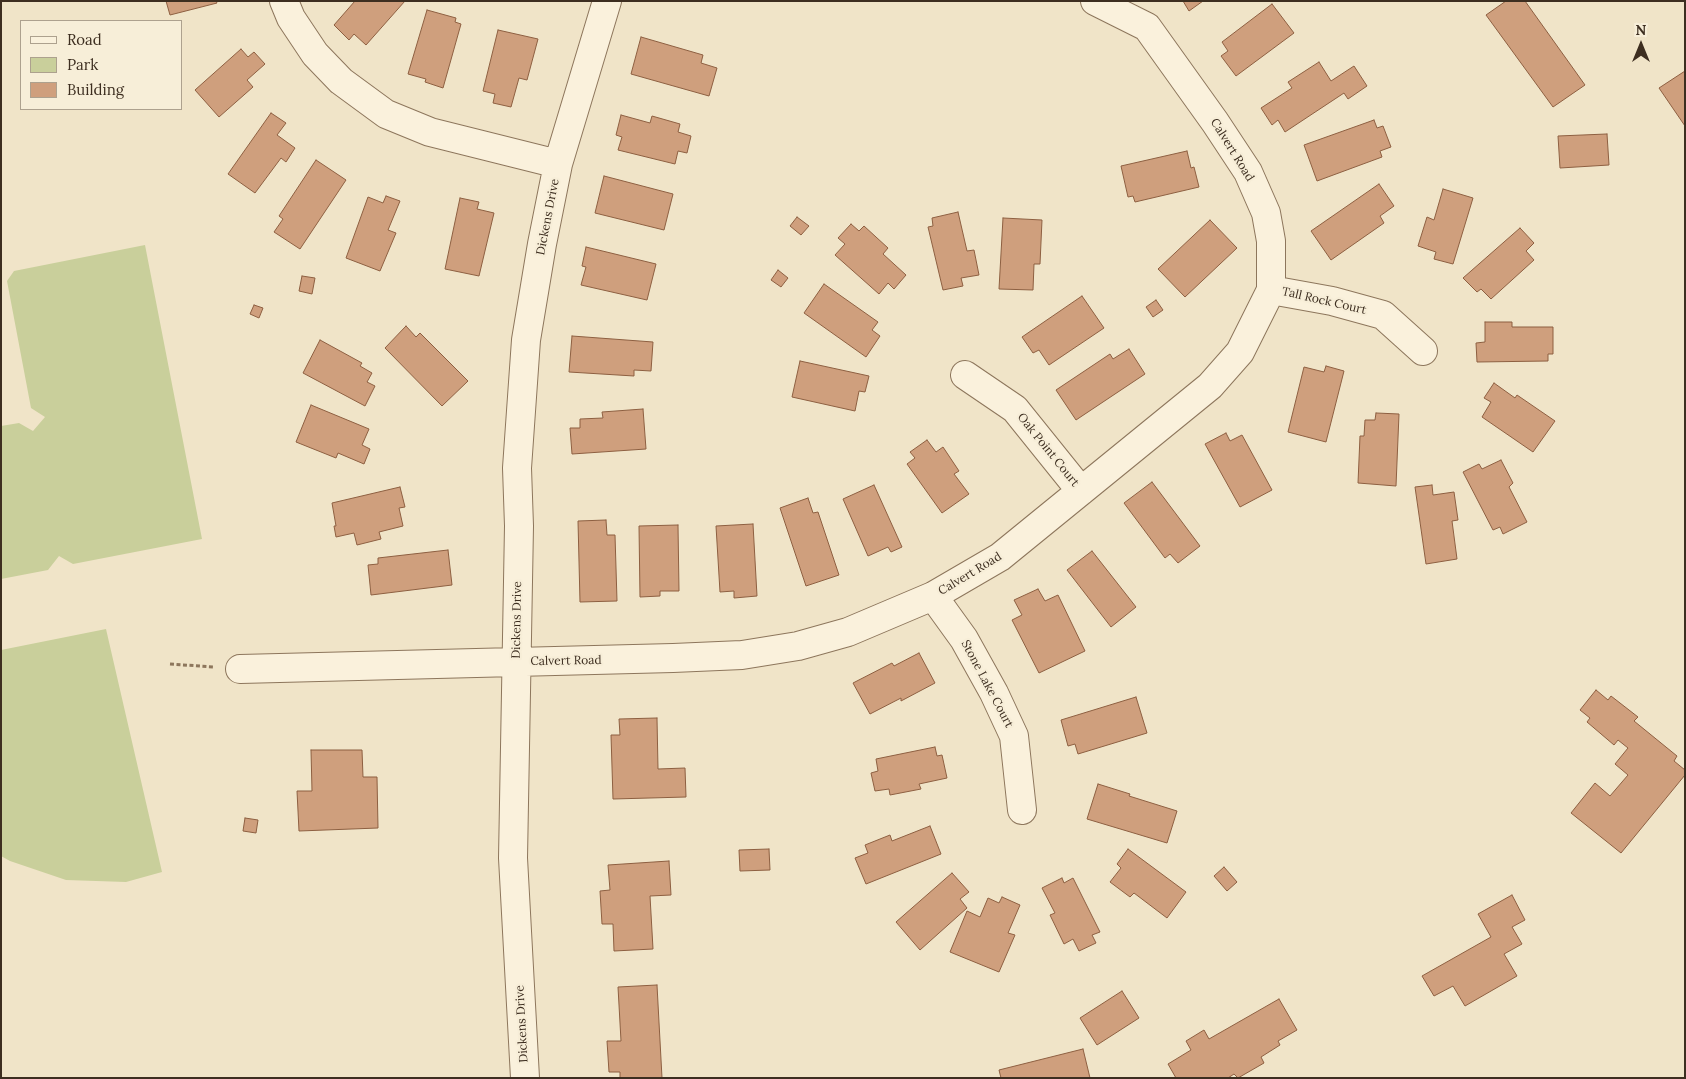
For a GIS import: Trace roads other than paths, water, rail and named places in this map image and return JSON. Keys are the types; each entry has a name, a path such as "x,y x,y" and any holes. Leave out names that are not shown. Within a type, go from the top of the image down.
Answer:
{"street":[{"name":"Dickens Drive","path":"284,1 291,18 315,54 341,81 386,114 430,132 558,164"},
{"name":"Dickens Drive","path":"525,1078 513,858 519,526 517,468 526,340 558,164 607,1"},
{"name":"Calvert Road","path":"240,669 742,655 798,646 848,632 933,596 1000,558 1210,386 1240,352 1272,290 1271,241 1266,213 1248,172 1147,27 1095,1"},
{"name":"Tall Rock Court","path":"1272,290 1332,300 1383,315 1423,352"},
{"name":"Oak Point Court","path":"965,375 1015,409 1081,491"},
{"name":"Stone Lake Court","path":"933,596 964,640 994,693 1014,736 1022,810"}]}
